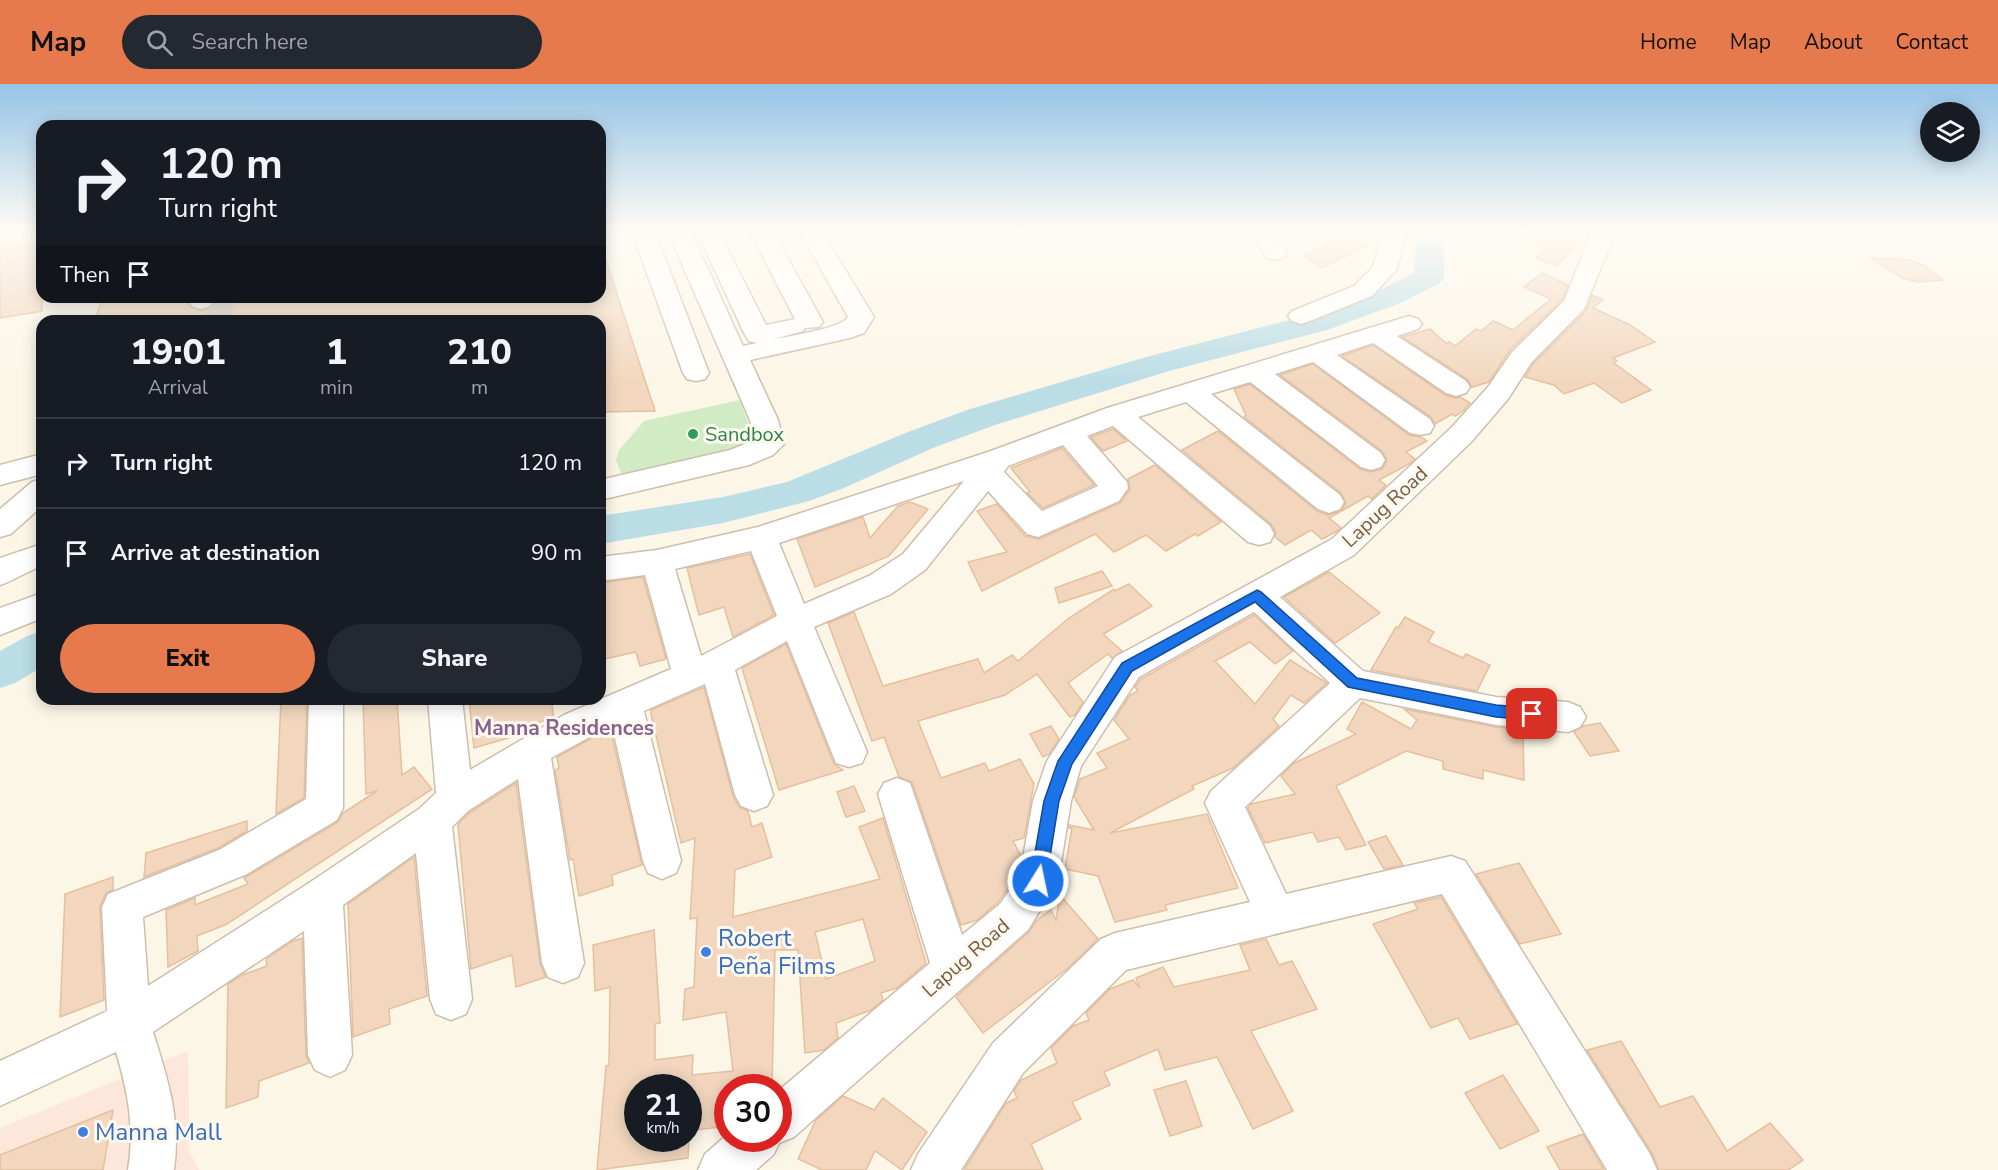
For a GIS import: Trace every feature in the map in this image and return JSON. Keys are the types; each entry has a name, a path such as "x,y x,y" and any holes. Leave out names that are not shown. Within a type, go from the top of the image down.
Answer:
{"street":[{"path":"662,283 696,373"},
{"path":"664,287 683,283"},
{"path":"606,489 629,486 722,462 763,449 771,444 764,420 702,283"},
{"path":"754,283 758,335 857,310"},
{"path":"769,283 810,322"},
{"path":"734,356 855,327 861,317 841,283"},
{"path":"1301,316 1363,291 1371,283"},
{"name":"Lapug Road","path":"792,1109 1014,916 1038,881 1052,801 1065,761 1127,667 1343,548 1462,434 1498,393 1521,358 1575,304 1583,283"},
{"path":"606,568 657,562 761,537 992,465 1117,414 1409,324"},
{"path":"1377,334 1456,387"},
{"path":"1317,353 1420,426"},
{"path":"1255,372 1371,460"},
{"path":"1190,391 1329,502"},
{"path":"1117,414 1259,534"},
{"path":"992,465 1038,526 1108,494 1113,488 1112,482 1068,433"},
{"path":"0,1084 129,1023 323,896 443,810 532,751 575,712 625,706 796,621 880,585 914,561 992,465"},
{"path":"0,475 36,466"},
{"path":"0,496 36,488"},
{"path":"0,526 36,493"},
{"path":"761,537 849,752"},
{"path":"0,573 17,562 36,555"},
{"path":"657,562 754,795"},
{"path":"1257,596 1353,683 1496,711 1568,717"},
{"path":"0,622 36,607"},
{"path":"1276,915 1224,803 1353,683"},
{"path":"151,1170 155,1143 150,1092 129,1023 122,907 233,862 324,808 326,705"},
{"path":"445,705 443,810 451,999"},
{"path":"625,706 662,861"},
{"path":"532,751 563,963"},
{"path":"897,794 953,970"},
{"path":"934,1170 1008,1058 1115,953 1451,874 1634,1170"},
{"path":"323,896 330,1055"},
{"path":"721,1170 742,1152"}],"shaded area":[{"path":"188,1051 189,1151 199,1170 0,1170 0,1128"}],"green space":[{"name":"Sandbox","path":"740,400 757,447 622,475 616,460 619,450 644,421"}],"building":[{"path":"0,283 36,283 36,303 42,303 42,311 0,318"},
{"path":"606,283 613,283 655,411 606,412 606,315 96,315 101,303 187,303 190,307 200,311 211,308 214,303 606,303"},
{"path":"1530,283 1563,283 1568,285 1562,300 1510,350 1489,382 1472,387 1467,379 1402,337 1430,329 1446,343 1450,342 1455,346 1476,329 1481,331 1493,321 1513,330 1551,299 1524,287"},
{"path":"1592,295 1603,300 1593,308 1630,325 1655,342 1613,358 1617,361 1614,363 1651,390 1622,403 1594,383 1564,394 1554,385 1525,377 1533,364 1586,311"},
{"path":"1373,345 1445,395 1460,397 1470,403 1455,416 1452,414 1435,424 1431,417 1342,356"},
{"path":"1313,364 1409,435 1421,437 1427,441 1406,452 1415,459 1411,463 1379,480 1386,485 1372,499 1368,496 1329,518 1341,528 1337,531 1322,539 1311,530 1285,545 1275,537 1276,533 1271,524 1182,450 1218,431 1317,511 1328,515 1341,511 1346,503 1341,493 1244,417 1246,415 1234,389 1250,384 1360,469 1370,472 1382,469 1387,461 1382,451 1280,375"},
{"path":"1113,429 1127,441 1103,451 1091,437"},
{"path":"1062,448 1094,485 1043,508 1027,493 1030,492 1011,468"},
{"path":"1155,465 1221,522 1166,551 1146,535 1114,552 1095,534 982,591 968,562 1007,552 977,511 997,504 1025,536 1039,539 1120,503 1130,489 1128,479"},
{"path":"910,502 928,509 889,556 815,587 797,539 863,517 870,538 898,506"},
{"path":"750,554 774,615 733,637 724,607 699,615 687,568"},
{"path":"1102,571 1112,586 1059,603 1055,588"},
{"path":"1329,572 1380,613 1335,643 1284,597"},
{"path":"643,577 666,659 640,666 636,652 606,659 606,582"},
{"path":"1129,584 1152,606 1103,634 1122,651 1112,658 1108,654 1068,683 1083,702 1075,715 1070,717 1037,674 1005,695 918,721 941,778 985,763 989,771 1020,759 1034,784 1024,838 1013,841 1021,856 1018,874 998,902 977,920 961,925 912,782 899,777 884,737 872,741 828,623 854,612 883,686 978,659 984,673 1012,655 1018,661 1069,618 1114,589 1115,591"},
{"path":"1254,615 1293,651 1275,664 1250,642 1215,661 1255,704 1290,660 1327,683 1304,703 1291,695 1273,719 1279,726 1233,768 1192,786 1194,789 1110,833 1207,814 1238,888 1165,905 1167,910 1115,922 1098,876 1065,869 1072,828 1069,828 1069,825 1094,830 1074,797 1080,779 1107,768 1097,753 1129,739 1114,720 1130,695 1138,691 1135,687 1141,679"},
{"path":"1405,617 1434,632 1428,642 1463,658 1466,654 1490,665 1477,691 1371,670 1396,627 1398,628"},
{"path":"786,644 834,764 843,770 779,790 742,668"},
{"path":"704,687 733,796 739,807 748,811 752,827 762,823 772,857 735,870 733,917 880,879 859,827 883,818 926,963 897,988 881,993 883,1000 871,1010 836,1023 838,1038 824,1050 805,1053 798,950 775,950 772,1074 714,1074 714,1128 702,1129 702,1074 733,1071 726,1012 683,1020 685,989 694,987 697,918 690,919 695,838 681,843 651,710","holes":["863,919 875,961 826,979 815,932"]},
{"path":"1362,702 1411,729 1417,720 1404,709 1523,730 1524,780 1483,770 1483,779 1443,769 1443,761 1406,751 1336,786 1366,845 1346,850 1339,837 1318,842 1313,832 1265,843 1248,808 1251,804 1295,794 1281,776 1294,763 1356,734 1347,729"},
{"path":"281,705 307,705 304,798 276,814"},
{"path":"363,705 397,705 402,775 414,767 432,789 227,924 197,936 198,951 168,967 166,910 195,898 195,905 248,884 244,878 338,822 343,813 377,791 366,794"},
{"path":"470,705 552,705 554,718 514,729 515,736 474,748"},
{"path":"1600,723 1619,751 1590,756 1574,732 1583,726"},
{"path":"1051,726 1059,739 1049,754 1043,757 1030,734"},
{"path":"610,728 642,865 612,875 613,885 579,896 573,859 570,860 555,770 559,768 557,757"},
{"path":"516,783 540,963 546,977 516,987 512,955 471,969 458,824 469,813"},
{"path":"854,786 865,811 846,817 837,792"},
{"path":"247,821 247,831 218,848 144,877 146,853"},
{"path":"1386,836 1403,865 1384,869 1368,842"},
{"path":"414,857 427,996 389,1009 390,1024 353,1037 348,904"},
{"path":"1519,863 1561,934 1520,944 1476,874"},
{"path":"113,877 113,890 106,893 100,907 104,1000 60,1017 65,894"},
{"path":"1060,895 1098,939 1068,968 983,1033 956,997 1029,932 1037,920 1051,910 1056,920"},
{"path":"1441,897 1517,1024 1470,1039 1458,1018 1431,1028 1373,924 1418,909 1414,903"},
{"path":"654,930 660,1023 655,1024 655,1060 693,1055 692,1074 624,1074 624,1152 688,1152 688,1158 597,1170 606,1066 609,1065 610,987 595,991 593,945"},
{"path":"302,938 306,1055 309,1063 259,1081 258,1097 226,1108 228,984 242,975 267,966 266,959 293,941"},
{"path":"1266,939 1279,965 1292,961 1317,1009 1251,1031 1293,1111 1253,1129 1217,1057 1165,1070 1158,1049 1104,1072 1110,1085 1072,1102 1081,1119 1031,1144 1043,1170 964,1170 1006,1103 1017,1098 1014,1091 1021,1080 1057,1063 1051,1048 1073,1026 1089,1020 1086,1013 1110,989 1133,980 1140,988 1136,978 1163,967 1174,987 1250,970 1240,945"},
{"path":"1621,1041 1660,1107 1693,1096 1727,1151 1770,1123 1803,1160 1788,1170 1659,1170 1652,1153 1587,1050"},
{"path":"1503,1075 1539,1131 1500,1149 1465,1093"},
{"path":"1186,1081 1202,1126 1170,1136 1154,1090"},
{"path":"843,1096 874,1110 883,1098 927,1132 902,1170 875,1151 866,1170 822,1170 798,1159 816,1120"},
{"name":"Manna Mall","path":"113,1110 103,1170 0,1170 0,1155"},
{"path":"1583,1134 1604,1170 1560,1170 1547,1147"}],"waterway":[{"path":"606,529 723,510 796,492 960,425 1158,364 1316,323 1355,310 1417,283"},
{"path":"0,671 36,650"}],"tunnel":[{"path":"216,315 222,303"}],"place":[{"name":"Sandbox","path":"693,434"},
{"name":"Robert Peña Films","path":"706,952"},
{"name":"Manna Mall","path":"83,1132"}],"district":[{"name":"Manna Residences","path":"564,728"}],"route":[{"path":"1038,881 1052,801 1065,761 1127,667 1257,596 1353,683 1496,711 1532,714"}]}
